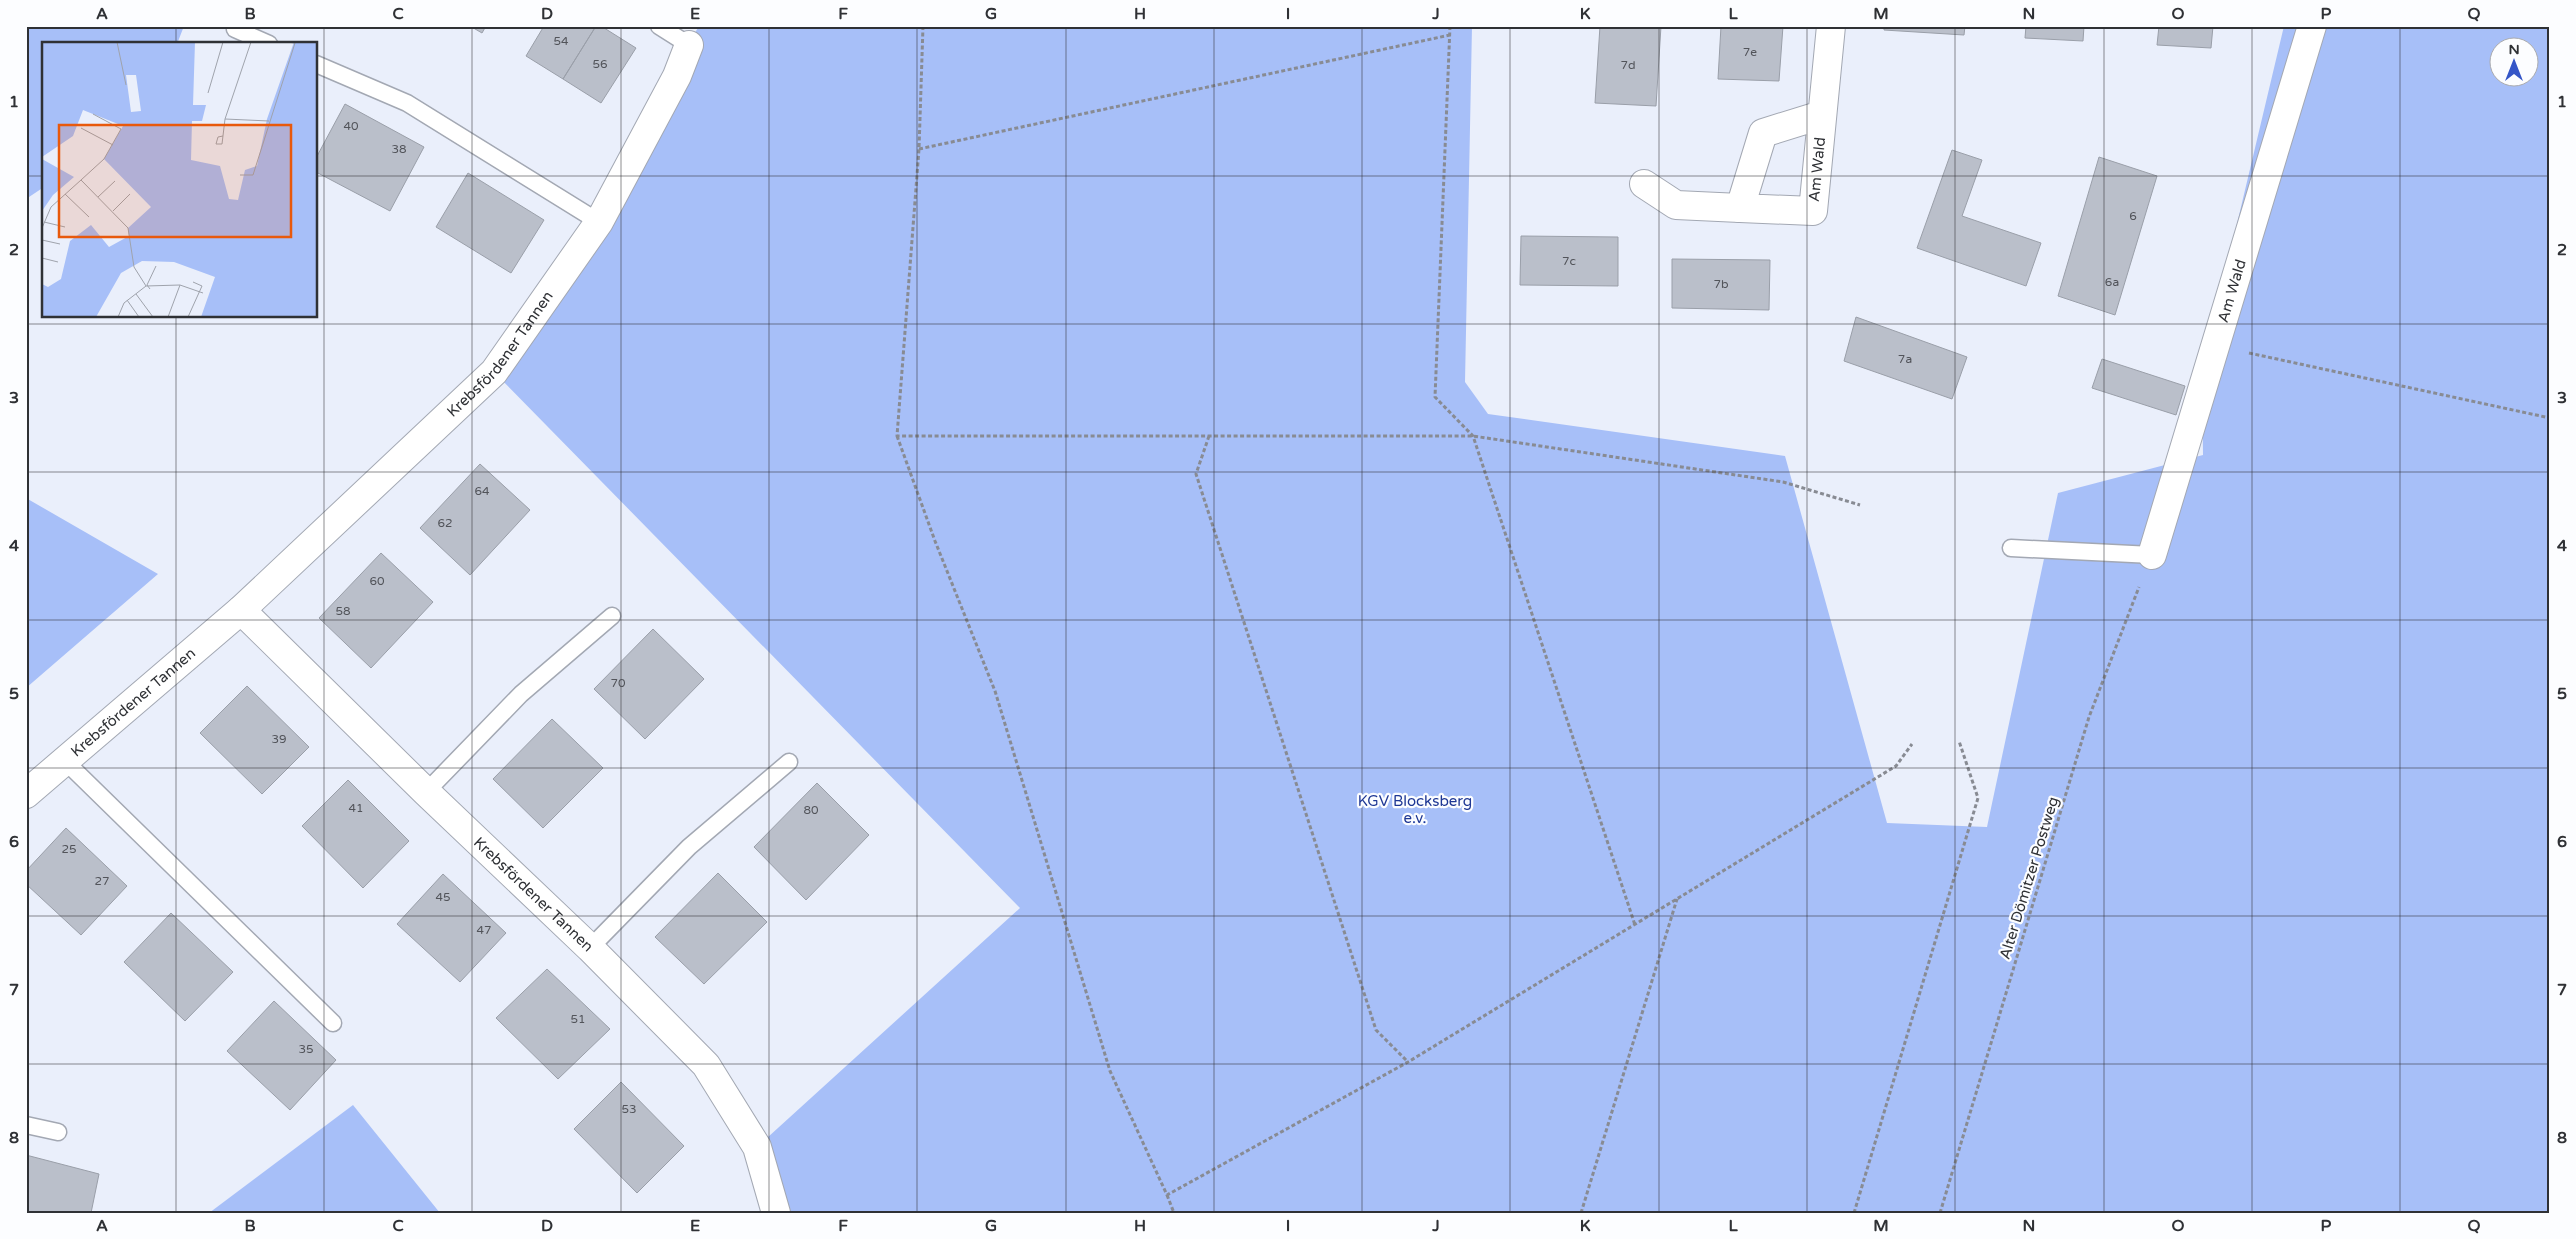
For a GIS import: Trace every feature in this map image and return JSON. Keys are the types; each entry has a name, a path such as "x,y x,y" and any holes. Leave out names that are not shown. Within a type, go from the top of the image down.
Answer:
{"street":[{"name":"Am Wald","path":"1644,184 1676,205 1813,211 1831,26"},
{"name":"Am Wald","path":"2152,555 2312,26"},
{"name":"Krebsfördener Tannen","path":"26,794 241,610 494,372 599,222 677,76 689,45"},
{"name":"Am Wald","path":"1740,208 1763,133 1821,115"},
{"name":"Krebsfördener Tannen","path":"241,610 426,792 590,948 706,1065 757,1147 776,1213"}],"lane":[{"path":"659,26 689,45"},
{"path":"235,29 264,42"},
{"path":"318,65 407,103 599,222"},
{"path":"2012,548 2152,555"},
{"path":"426,792 521,694 612,616"},
{"path":"64,760 333,1022"},
{"path":"590,948 689,847 789,762"},
{"path":"26,1124 58,1132"}],"path":[{"path":"923,26 920,150 897,436 935,541 995,691 1110,1071 1168,1195 1174,1213"},
{"path":"1450,26 1435,397 1473,436 1635,925"},
{"path":"920,150 1450,35"},
{"path":"2216,346 2550,418"},
{"path":"897,436 1473,436 1783,482 1860,505"},
{"path":"1209,436 1196,474 1376,1030 1408,1062"},
{"name":"Alter Dömitzer Postweg","path":"1940,1213 2089,717 2152,555"},
{"path":"1854,1213 1978,798 1959,741"},
{"path":"1168,1195 1408,1062 1635,925 1896,766 1912,744"},
{"path":"1581,1213 1677,898"}],"green space":[{"path":"26,26 184,26 178,42 42,42 42,188 26,199"},
{"name":"KGV Blocksberg e.v.","path":"699,26 1472,26 1465,382 1488,414 1785,456 1887,823 1987,827 2058,493 2203,455 2202,371 2284,26 2550,26 2550,1213 776,1213 757,1147 1020,908 494,372"},
{"path":"26,498 158,574 26,688"},
{"path":"353,1105 440,1213 209,1213"}],"building":[{"path":"470,26 486,26 482,33"},
{"path":"544,26 596,26 563,79 526,56"},
{"path":"596,26 601,26 636,48 601,103 563,79"},
{"path":"1600,26 1661,26 1656,106 1595,103"},
{"path":"1721,26 1783,26 1779,81 1718,79"},
{"path":"1884,26 1965,26 1964,35 1884,30"},
{"path":"2026,26 2084,26 2083,41 2025,38"},
{"path":"2159,26 2213,26 2211,48 2157,45"},
{"path":"345,104 424,147 390,211 318,173 318,154"},
{"path":"1952,150 1982,160 1962,216 2041,243 2026,286 1917,248"},
{"path":"2099,157 2157,176 2115,315 2058,296"},
{"path":"468,173 544,220 511,273 436,227"},
{"path":"1521,236 1618,237 1618,286 1520,285"},
{"path":"1672,259 1770,260 1769,310 1672,308"},
{"path":"1856,317 1967,357 1952,399 1844,361"},
{"path":"2102,359 2185,386 2176,415 2092,388"},
{"path":"480,464 530,510 470,575 420,528"},
{"path":"381,553 433,602 371,668 319,618"},
{"path":"653,629 704,679 645,739 594,689"},
{"path":"247,686 309,747 262,794 200,733"},
{"path":"552,719 603,768 543,828 493,779"},
{"path":"348,780 409,841 363,888 302,826"},
{"path":"817,783 869,835 806,900 754,847"},
{"path":"66,828 127,886 81,935 26,884 26,871"},
{"path":"718,873 767,922 704,984 655,937"},
{"path":"443,874 506,933 460,982 397,924"},
{"path":"171,913 233,972 185,1021 124,962"},
{"path":"547,969 610,1029 558,1079 496,1018"},
{"path":"274,1001 336,1060 290,1110 227,1051"},
{"path":"621,1082 684,1146 637,1193 574,1129"},
{"path":"26,1155 99,1174 91,1213 26,1213"}]}
